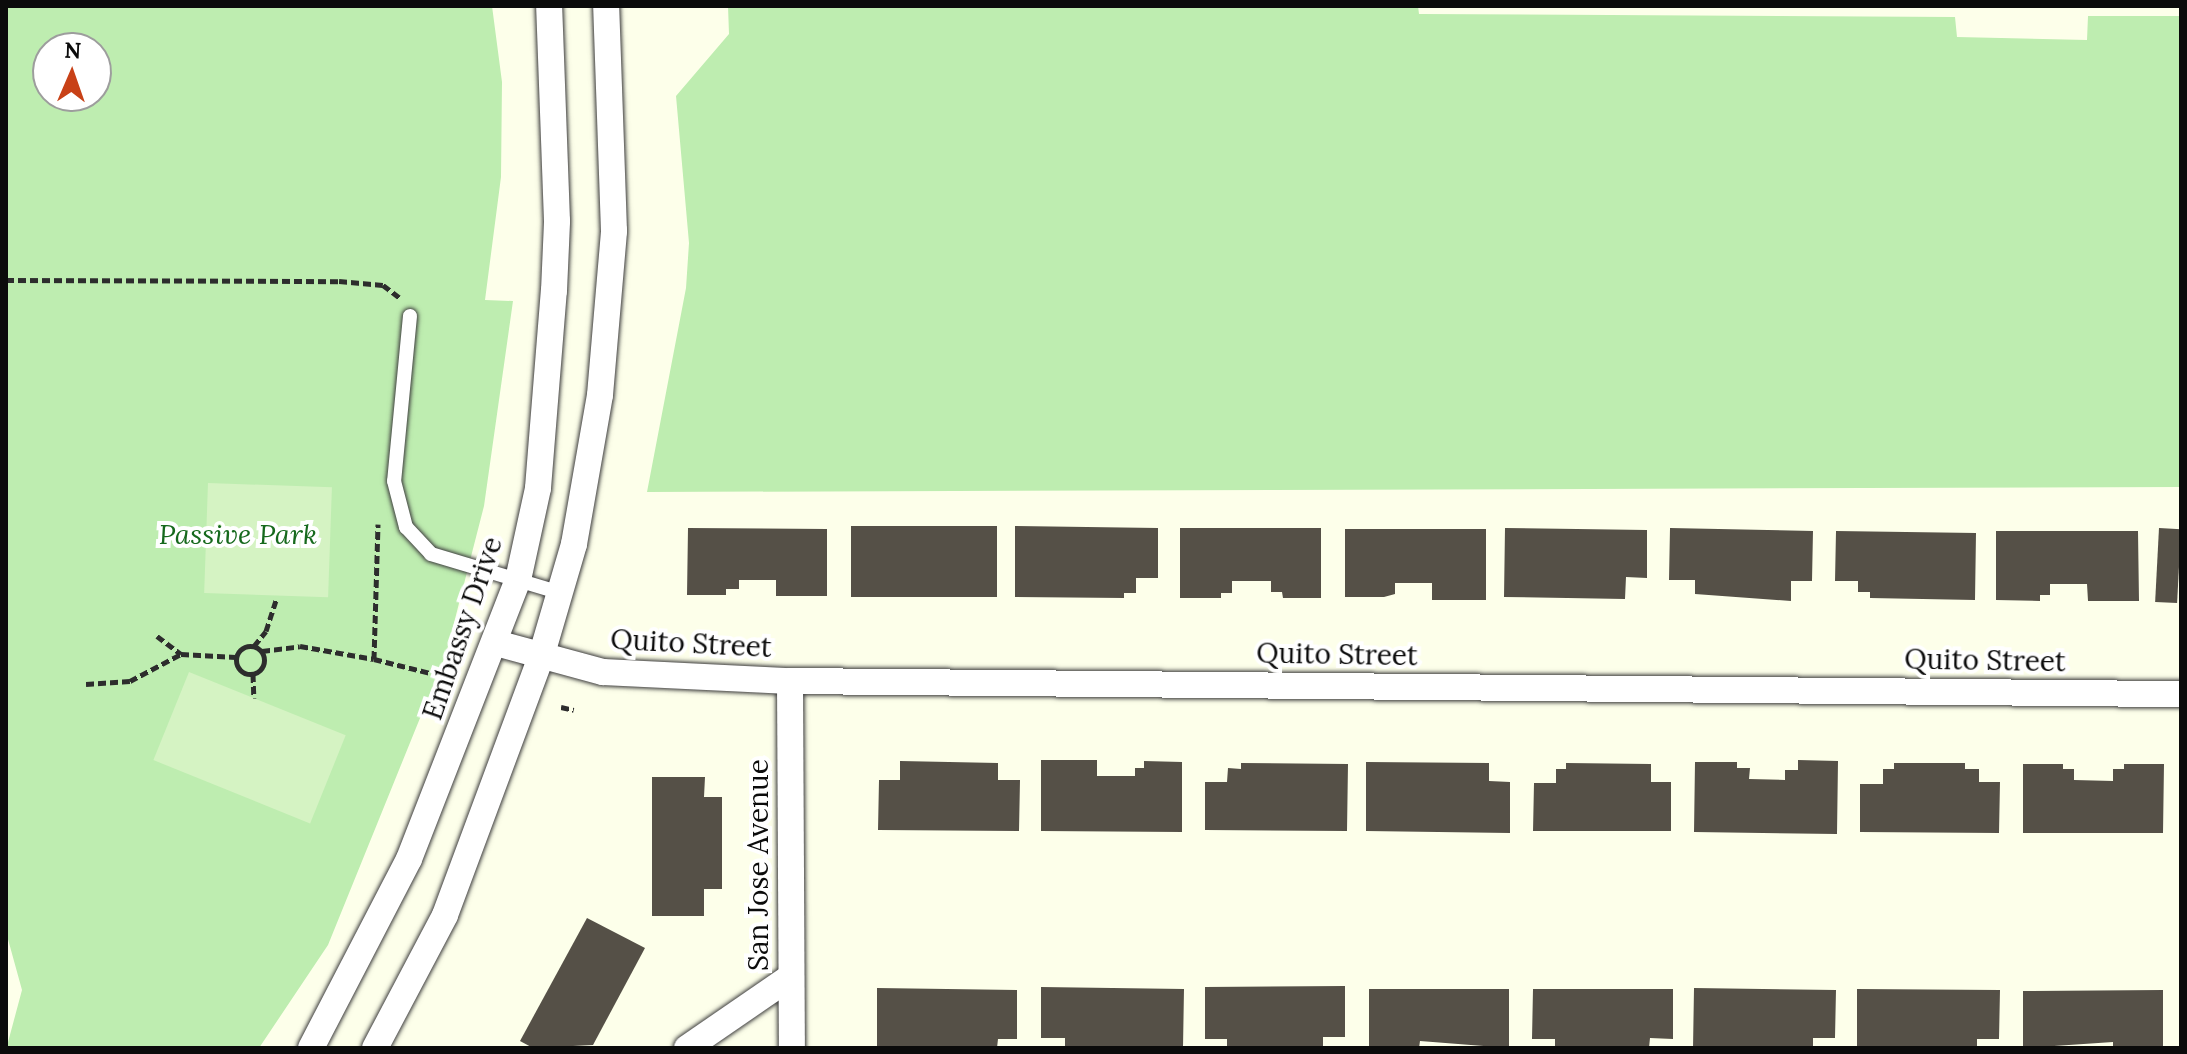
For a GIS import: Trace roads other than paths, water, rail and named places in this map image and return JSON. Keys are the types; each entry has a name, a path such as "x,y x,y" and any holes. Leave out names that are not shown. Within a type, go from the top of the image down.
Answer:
{"street":[{"name":"Embassy Drive","path":"311,1048 409,859 496,643 518,580 538,488 554,291 557,221 549,6"},
{"path":"375,1048 445,915 541,657 561,593 600,395 614,231 606,6"},
{"name":"Quito Street","path":"496,643 603,672 790,681 2181,694"},
{"name":"San Jose Avenue","path":"790,681 789,978 792,1048"},
{"path":"687,1048 789,978"}],"lane":[{"path":"410,316 394,481 406,527 431,554 561,593"}],"park label":[{"name":"Passive Park","path":"238,534"}]}
